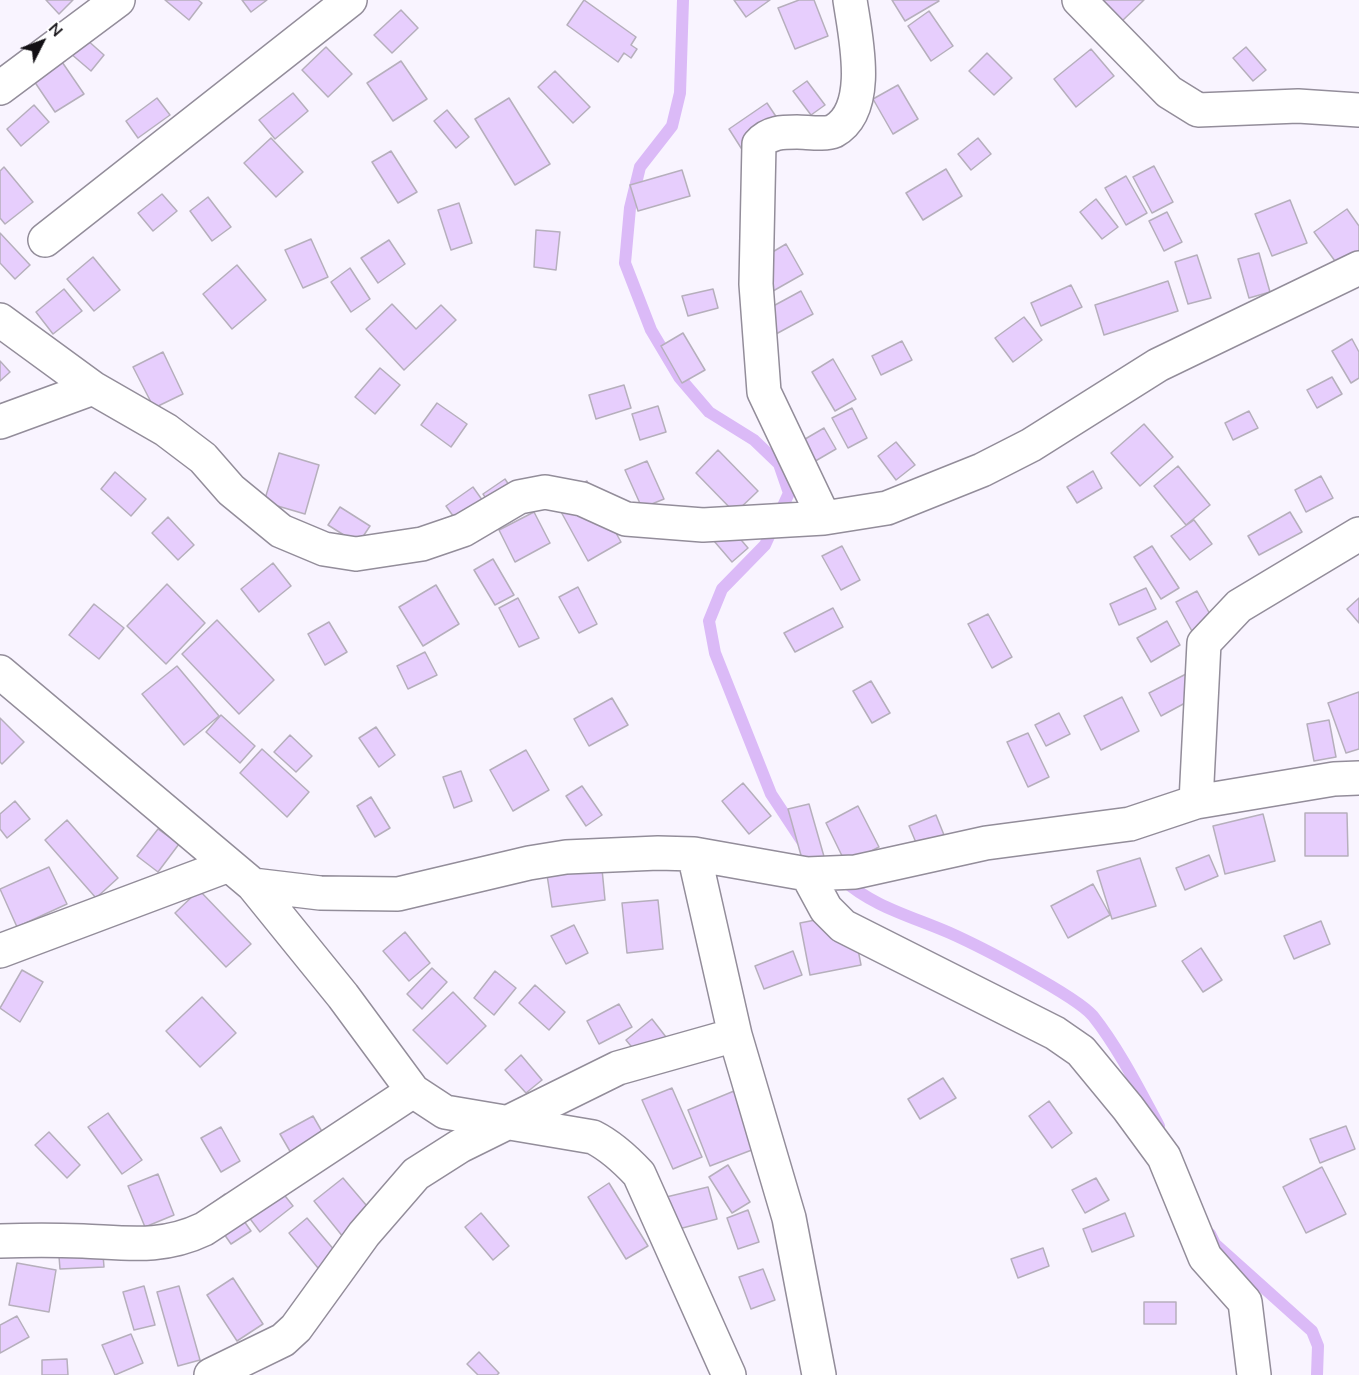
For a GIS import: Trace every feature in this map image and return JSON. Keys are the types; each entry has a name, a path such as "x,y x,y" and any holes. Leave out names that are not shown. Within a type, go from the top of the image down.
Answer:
{"street":[{"path":"0,88 117,0"},
{"path":"45,240 350,0"},
{"path":"824,518 764,392 756,284 759,144 770,134 832,132 844,122 855,103 858,92 857,50 850,0"},
{"path":"1079,0 1169,92 1198,110 1298,106 1359,110"},
{"path":"0,320 93,387 166,430 203,458 231,490 281,531 324,549 356,554 422,543 463,530 519,497 545,492 582,499 626,519 703,525 824,518 887,508 982,470 1031,445 1158,365 1359,268"},
{"path":"0,422 93,387"},
{"path":"1196,802 1197,743 1204,643 1239,606 1359,534"},
{"path":"0,672 241,875 343,996 413,1091 445,1112 593,1137 608,1144 634,1169 729,1375"},
{"path":"0,951 241,875 320,893 398,894 473,874 566,857 694,854 807,874 855,872 986,843 1130,824 1196,802 1334,779 1359,778"},
{"path":"694,854 735,1035 789,1218 819,1375"},
{"path":"807,874 826,909 843,926 1055,1033 1081,1051 1164,1157 1173,1173 1193,1231 1205,1257 1245,1302 1254,1375"},
{"path":"211,1375 283,1340 296,1328 364,1234 416,1174 460,1146 618,1068 735,1035"},
{"path":"0,1241 81,1241 150,1245 182,1240 204,1229 413,1091"}],"building":[{"path":"46,0 73,0 59,14"},
{"path":"165,0 198,0 202,3 189,20"},
{"path":"242,0 267,0 251,12"},
{"path":"584,0 636,37 631,45 637,49 631,58 624,53 618,62 567,25"},
{"path":"734,0 770,0 746,17"},
{"path":"799,0 814,0 828,36 795,49 778,8"},
{"path":"892,0 938,0 939,1 905,21"},
{"path":"1102,0 1144,0 1122,21"},
{"path":"401,10 418,28 392,53 374,35"},
{"path":"929,11 953,46 931,61 908,26"},
{"path":"77,31 104,55 91,71 63,47"},
{"path":"326,47 352,74 328,97 302,70"},
{"path":"1246,47 1266,70 1253,81 1233,58"},
{"path":"1091,49 1114,76 1076,107 1054,79"},
{"path":"987,53 1012,78 994,95 969,71"},
{"path":"60,59 84,94 55,112 32,78"},
{"path":"401,61 427,99 393,121 367,83"},
{"path":"555,71 590,107 573,123 538,87"},
{"path":"807,81 825,105 811,115 793,91"},
{"path":"898,85 918,119 893,134 873,99"},
{"path":"293,93 308,111 275,139 259,120"},
{"path":"157,98 170,115 138,138 126,121"},
{"path":"509,98 550,164 515,185 475,119"},
{"path":"767,103 789,136 750,162 729,129"},
{"path":"34,105 49,122 21,146 7,129"},
{"path":"447,110 469,137 456,148 434,121"},
{"path":"271,138 303,172 276,197 244,163"},
{"path":"978,138 991,154 971,170 958,154"},
{"path":"391,151 417,192 398,203 372,162"},
{"path":"1154,166 1173,202 1152,213 1133,177"},
{"path":"4,167 33,202 5,224 0,218 0,171"},
{"path":"946,169 962,196 923,220 906,193"},
{"path":"682,170 690,196 638,211 630,185"},
{"path":"1126,176 1147,213 1126,225 1105,188"},
{"path":"162,194 177,211 153,231 138,213"},
{"path":"208,197 231,227 212,241 190,211"},
{"path":"1096,199 1118,227 1102,239 1080,212"},
{"path":"1290,200 1307,243 1272,256 1255,214"},
{"path":"459,203 472,243 451,250 438,210"},
{"path":"1347,209 1359,226 1359,255 1340,268 1314,232"},
{"path":"1167,212 1182,242 1164,251 1149,221"},
{"path":"536,230 560,232 556,270 534,267"},
{"path":"0,233 30,265 15,279 0,263"},
{"path":"311,239 328,277 303,288 285,250"},
{"path":"389,240 405,264 378,283 361,258"},
{"path":"786,244 803,274 766,295 749,266"},
{"path":"1259,253 1270,292 1249,298 1238,259"},
{"path":"1197,255 1211,298 1188,304 1175,262"},
{"path":"93,257 120,290 94,311 67,279"},
{"path":"237,265 266,300 232,329 203,294"},
{"path":"350,268 370,299 351,312 331,282"},
{"path":"1168,281 1178,311 1104,335 1095,305"},
{"path":"1071,285 1082,307 1041,326 1031,303"},
{"path":"64,289 82,311 53,334 36,312"},
{"path":"713,289 718,308 688,316 682,296"},
{"path":"801,291 813,314 776,334 764,311"},
{"path":"392,304 416,329 441,305 456,320 404,370 366,329"},
{"path":"1024,317 1042,340 1013,362 995,338"},
{"path":"683,333 705,370 682,383 661,346"},
{"path":"1352,339 1359,352 1359,378 1351,383 1332,351"},
{"path":"902,341 912,360 881,375 872,356"},
{"path":"163,352 183,394 154,408 133,367"},
{"path":"833,359 856,399 835,411 812,372"},
{"path":"0,361 10,372 0,381"},
{"path":"380,368 400,385 375,414 355,397"},
{"path":"1332,377 1342,394 1317,408 1307,390"},
{"path":"624,385 631,408 596,419 589,395"},
{"path":"437,403 467,424 451,447 421,425"},
{"path":"658,406 666,432 640,440 632,414"},
{"path":"852,408 867,438 848,448 832,418"},
{"path":"1249,411 1258,428 1233,440 1225,423"},
{"path":"1144,424 1173,457 1140,486 1111,453"},
{"path":"824,428 836,449 800,470 788,449"},
{"path":"896,442 915,465 896,480 878,456"},
{"path":"718,450 758,491 735,513 696,473"},
{"path":"279,453 319,465 305,514 264,502"},
{"path":"647,461 664,499 642,508 625,470"},
{"path":"1178,466 1210,505 1186,525 1154,486"},
{"path":"1093,471 1102,488 1077,503 1067,487"},
{"path":"115,472 146,499 131,516 101,489"},
{"path":"1321,476 1333,498 1306,512 1295,490"},
{"path":"505,479 517,497 495,512 483,494"},
{"path":"587,481 621,542 588,561 554,499"},
{"path":"473,487 490,511 463,530 446,506"},
{"path":"340,507 370,526 358,544 328,525"},
{"path":"534,512 550,543 515,562 499,530"},
{"path":"1290,512 1302,532 1259,555 1248,536"},
{"path":"168,517 194,545 178,560 152,533"},
{"path":"1194,520 1212,544 1190,560 1171,536"},
{"path":"730,527 748,548 732,562 714,541"},
{"path":"842,546 860,580 841,590 822,556"},
{"path":"1152,546 1179,588 1161,599 1134,557"},
{"path":"493,559 514,595 495,605 474,570"},
{"path":"273,563 291,586 259,612 241,589"},
{"path":"167,584 205,623 166,664 127,626"},
{"path":"436,585 459,624 423,646 399,607"},
{"path":"578,587 597,624 579,633 559,597"},
{"path":"1146,588 1156,609 1119,625 1110,604"},
{"path":"1197,591 1220,632 1199,644 1176,602"},
{"path":"518,598 539,638 519,647 499,608"},
{"path":"1359,598 1359,623 1347,609"},
{"path":"94,604 124,628 99,659 69,635"},
{"path":"833,608 843,627 795,652 784,633"},
{"path":"988,614 1012,657 992,668 968,624"},
{"path":"217,620 274,680 239,714 182,654"},
{"path":"1167,621 1180,645 1151,662 1137,638"},
{"path":"329,622 347,652 325,665 308,634"},
{"path":"425,652 437,675 408,689 397,666"},
{"path":"177,666 219,716 184,745 142,694"},
{"path":"1188,673 1200,695 1161,716 1149,693"},
{"path":"871,681 890,713 872,723 853,691"},
{"path":"1359,692 1359,749 1346,753 1328,703"},
{"path":"1122,697 1139,731 1101,750 1084,716"},
{"path":"612,698 628,725 589,746 574,719"},
{"path":"1059,713 1070,734 1046,746 1035,725"},
{"path":"221,715 255,746 240,763 206,732"},
{"path":"0,718 24,742 2,764 0,762"},
{"path":"1329,720 1336,757 1314,761 1307,724"},
{"path":"376,727 395,755 379,767 359,738"},
{"path":"1028,733 1049,777 1028,787 1007,742"},
{"path":"290,735 312,756 296,772 274,752"},
{"path":"262,749 309,792 287,817 240,773"},
{"path":"526,750 549,790 513,811 490,770"},
{"path":"461,771 472,801 454,808 443,777"},
{"path":"743,783 771,816 749,834 722,801"},
{"path":"582,786 602,815 586,826 566,796"},
{"path":"371,797 390,828 375,837 357,806"},
{"path":"15,801 30,819 7,838 0,829 0,814"},
{"path":"809,804 825,860 804,866 788,809"},
{"path":"858,806 879,847 846,864 826,823"},
{"path":"1305,813 1347,813 1348,856 1305,856"},
{"path":"1263,814 1275,861 1225,874 1213,826"},
{"path":"936,815 944,835 917,845 909,826"},
{"path":"67,820 118,878 96,898 45,840"},
{"path":"158,829 179,844 158,872 137,856"},
{"path":"1209,855 1218,876 1185,890 1176,868"},
{"path":"1140,858 1156,906 1112,919 1097,871"},
{"path":"49,867 67,904 17,927 0,889"},
{"path":"602,869 605,900 552,907 547,875"},
{"path":"1093,884 1110,915 1068,938 1051,906"},
{"path":"199,890 251,944 226,967 175,913"},
{"path":"658,900 663,949 627,953 622,903"},
{"path":"851,913 861,965 810,975 800,923"},
{"path":"1321,921 1330,944 1294,959 1284,936"},
{"path":"574,925 588,953 566,964 551,936"},
{"path":"405,932 430,963 409,981 383,951"},
{"path":"1201,948 1222,980 1203,992 1182,961"},
{"path":"793,951 802,975 764,989 755,966"},
{"path":"432,968 447,982 422,1009 407,994"},
{"path":"22,970 43,982 20,1022 0,1008"},
{"path":"495,971 516,988 494,1015 474,998"},
{"path":"535,985 565,1012 549,1030 519,1003"},
{"path":"453,992 486,1026 447,1064 413,1030"},
{"path":"202,997 236,1033 200,1067 166,1031"},
{"path":"619,1004 632,1027 599,1044 587,1021"},
{"path":"652,1019 666,1037 640,1057 626,1040"},
{"path":"521,1055 542,1080 526,1093 505,1070"},
{"path":"943,1078 956,1098 920,1119 908,1099"},
{"path":"672,1088 702,1157 673,1169 642,1100"},
{"path":"734,1091 757,1148 710,1166 688,1110"},
{"path":"1049,1101 1072,1133 1052,1148 1029,1116"},
{"path":"108,1113 142,1160 122,1174 88,1127"},
{"path":"313,1116 324,1135 291,1153 280,1134"},
{"path":"1346,1126 1355,1149 1320,1163 1310,1139"},
{"path":"221,1127 240,1161 221,1172 201,1138"},
{"path":"49,1132 80,1165 67,1178 35,1145"},
{"path":"728,1165 750,1202 732,1213 709,1177"},
{"path":"1322,1167 1346,1214 1306,1233 1283,1187"},
{"path":"158,1174 174,1215 145,1227 128,1186"},
{"path":"343,1178 384,1226 348,1243 314,1201"},
{"path":"1096,1178 1109,1200 1085,1213 1072,1190"},
{"path":"609,1183 648,1246 626,1259 588,1197"},
{"path":"278,1187 293,1206 260,1232 245,1212"},
{"path":"708,1187 717,1219 671,1231 662,1198"},
{"path":"225,1194 251,1231 231,1244 206,1208"},
{"path":"748,1210 759,1242 738,1249 727,1218"},
{"path":"481,1213 509,1246 493,1260 465,1227"},
{"path":"1125,1213 1134,1236 1092,1252 1083,1229"},
{"path":"307,1218 341,1258 323,1274 289,1233"},
{"path":"102,1242 104,1267 60,1269 58,1244"},
{"path":"1043,1248 1049,1266 1018,1278 1011,1259"},
{"path":"17,1263 56,1270 49,1312 9,1305"},
{"path":"763,1269 775,1300 751,1309 739,1277"},
{"path":"233,1278 263,1324 237,1341 207,1295"},
{"path":"144,1286 155,1325 134,1330 123,1292"},
{"path":"179,1286 200,1360 178,1366 157,1292"},
{"path":"1144,1302 1176,1302 1176,1324 1144,1324"},
{"path":"17,1316 29,1337 0,1353 0,1325"},
{"path":"131,1334 143,1363 115,1375 102,1345"},
{"path":"479,1352 499,1373 497,1375 478,1375 467,1364"},
{"path":"67,1359 68,1375 42,1375 42,1360"}],"waterway":[{"path":"683,0 680,93 672,126 640,167 630,208 625,263 651,330 679,377 709,412 754,440 779,464 789,493 765,545 722,589 709,621 715,653 771,794 802,841"},
{"path":"841,878 879,904 982,948 1083,1007 1093,1016 1111,1042 1159,1126"},
{"path":"1210,1234 1215,1244 1312,1331 1318,1346 1317,1375"}]}
